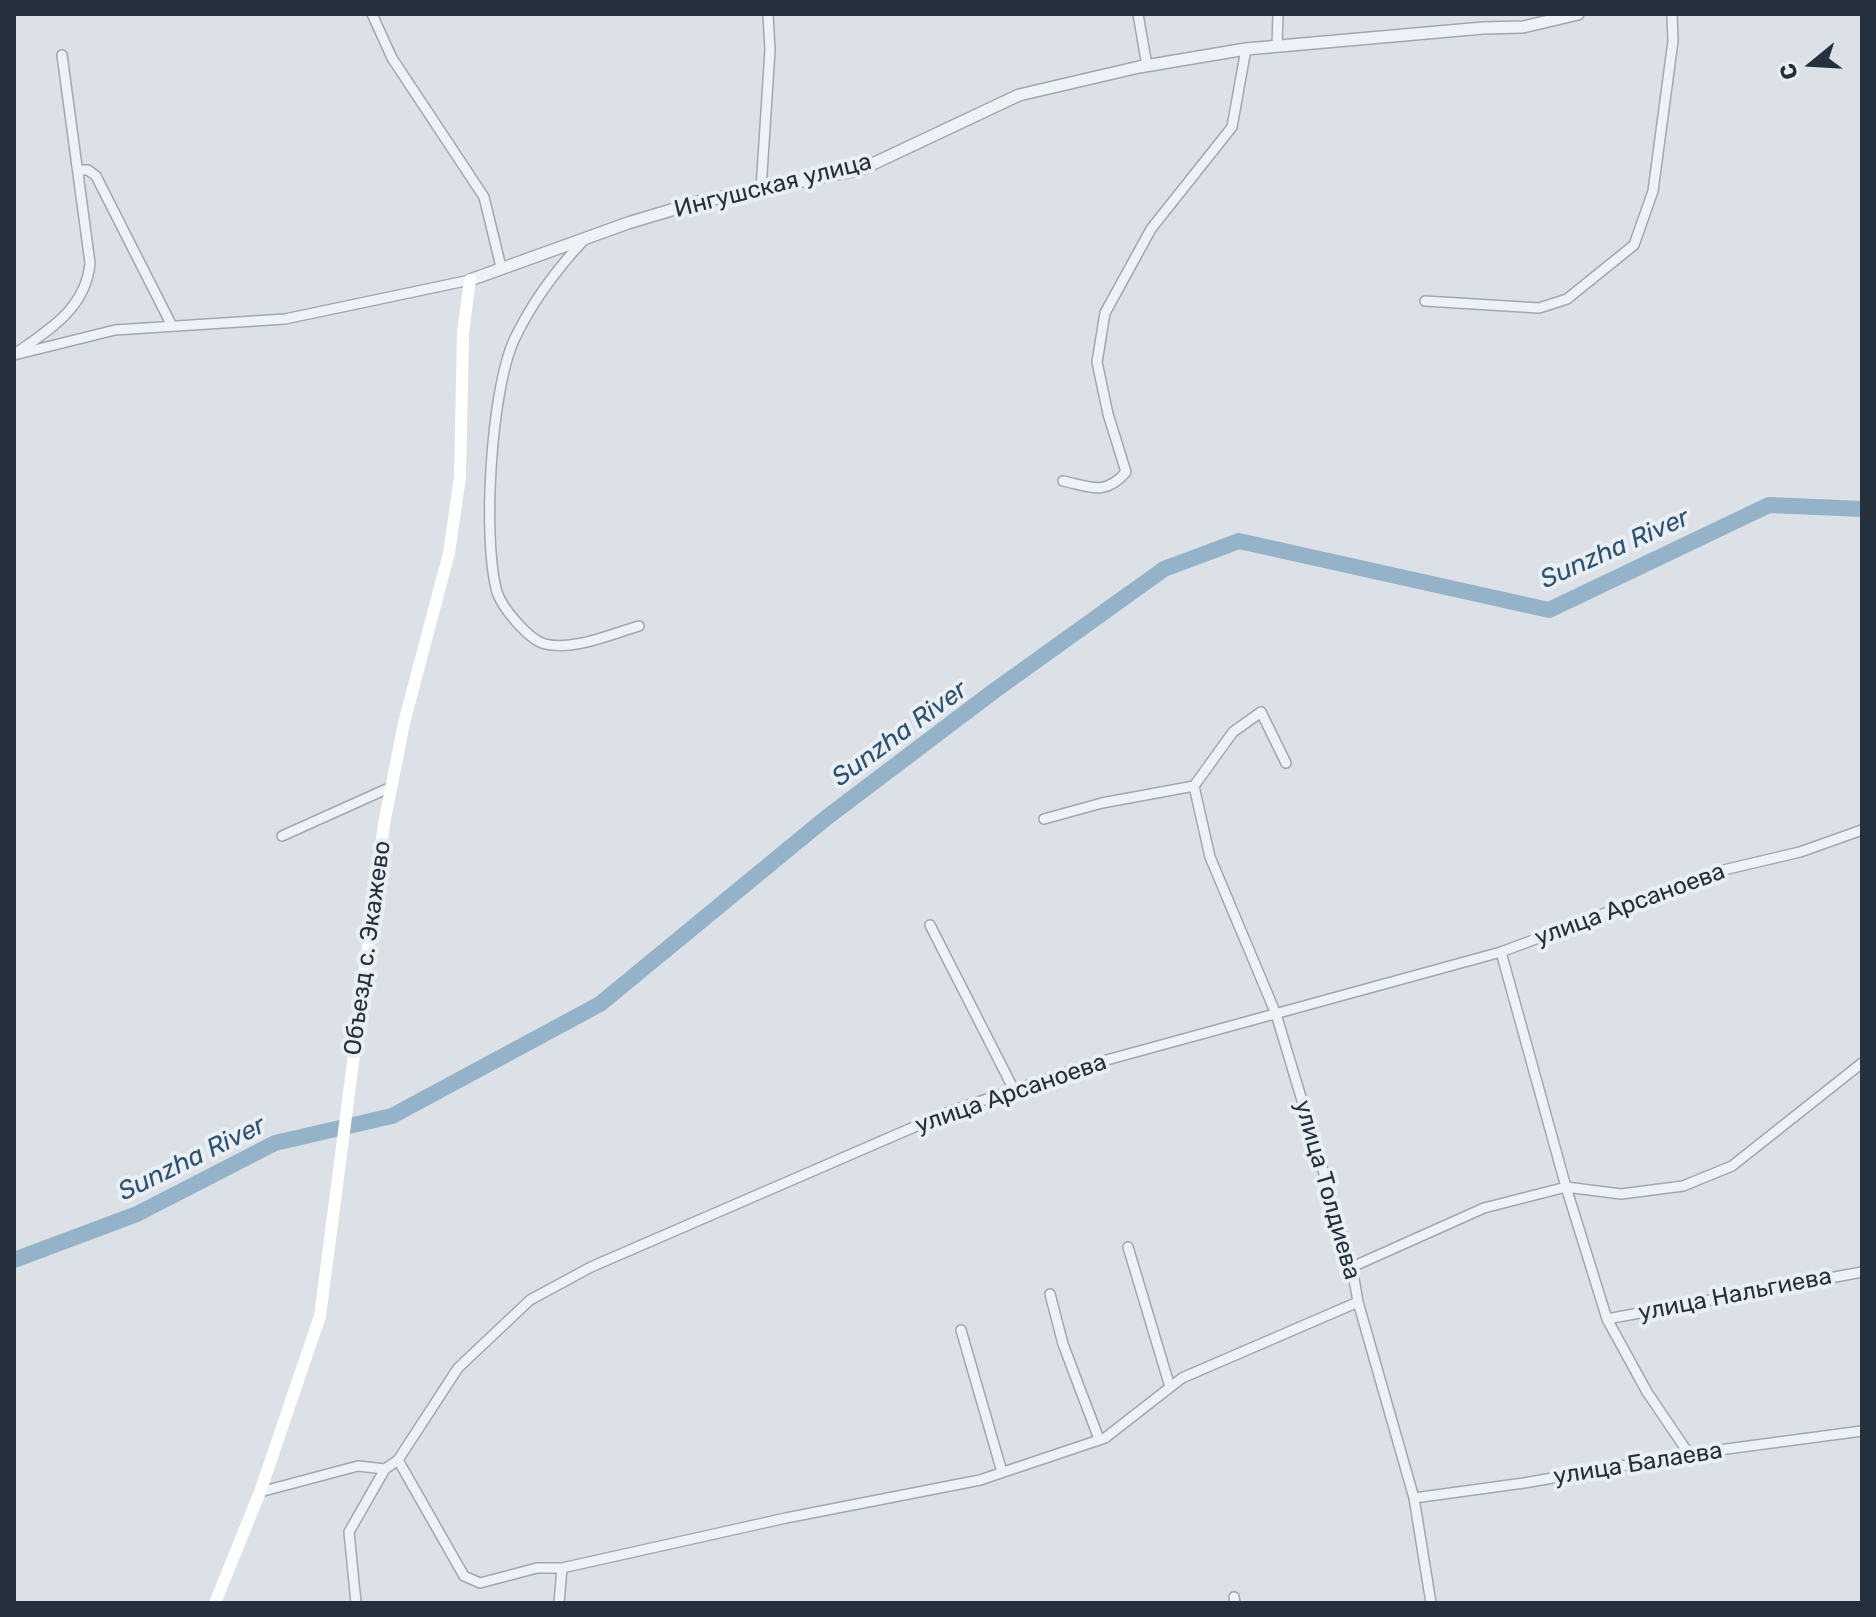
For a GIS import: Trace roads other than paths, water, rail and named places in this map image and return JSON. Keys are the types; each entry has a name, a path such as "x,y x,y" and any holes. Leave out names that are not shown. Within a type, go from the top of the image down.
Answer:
{"main road":[{"name":"Объезд с. Экажево","path":"215,1603 260,1492 320,1316 391,787 404,723 449,553 460,477 463,333 470,280"}],"street":[{"path":"372,14 392,58 484,197 501,267"},
{"path":"761,189 770,50 768,14"},
{"path":"1138,14 1147,66"},
{"path":"1277,46 1278,14"},
{"name":"Ингушская улица","path":"14,355 115,330 285,319 470,280 585,238 698,202 862,169 1019,95 1147,66 1246,49 1523,27 1578,14"},
{"path":"1425,301 1539,308 1554,305 1567,299 1634,245 1653,191 1673,41 1672,14"},
{"path":"1063,481 1102,489 1115,484 1126,472 1108,414 1097,362 1105,313 1151,229 1232,127 1246,49"},
{"path":"14,355 66,316 77,303 89,279 90,263 62,55"},
{"path":"78,170 88,170 96,176 172,326"},
{"path":"585,238 555,271 514,341 503,380 492,451 490,549 498,595 527,634 542,644 563,647 639,626"},
{"path":"1044,819 1102,803 1194,786 1233,732 1261,712 1286,763"},
{"name":"улица Толдиева","path":"1194,786 1210,857 1276,1014 1352,1267 1358,1302 1414,1498 1431,1603"},
{"path":"282,836 391,787"},
{"name":"улица Арсаноева","path":"356,1603 349,1532 385,1469 398,1460 458,1368 530,1300 591,1267 951,1111 1092,1064 1501,952 1715,872 1800,852 1862,830"},
{"path":"930,925 1014,1090"},
{"path":"1501,952 1566,1187 1607,1319 1647,1392 1689,1454"},
{"path":"1352,1267 1484,1208 1566,1187 1621,1194 1683,1186 1732,1166 1862,1063"},
{"path":"1128,1247 1170,1387"},
{"name":"улица Нальгиева","path":"1607,1319 1862,1272"},
{"path":"1050,1294 1063,1344 1099,1439"},
{"path":"398,1460 464,1576 480,1583 537,1568 562,1568 786,1518 980,1480 1099,1439 1182,1378 1358,1302"},
{"path":"961,1330 1002,1472"},
{"name":"улица Балаева","path":"1414,1498 1524,1483 1689,1454 1862,1431"},
{"path":"260,1492 358,1466 385,1469"},
{"path":"559,1603 562,1568"}],"waterway":[{"name":"Sunzha River","path":"14,1260 137,1214 275,1143 392,1116 600,1004 826,818 994,691 1164,569 1239,541 1549,610 1769,505 1862,509"}]}
